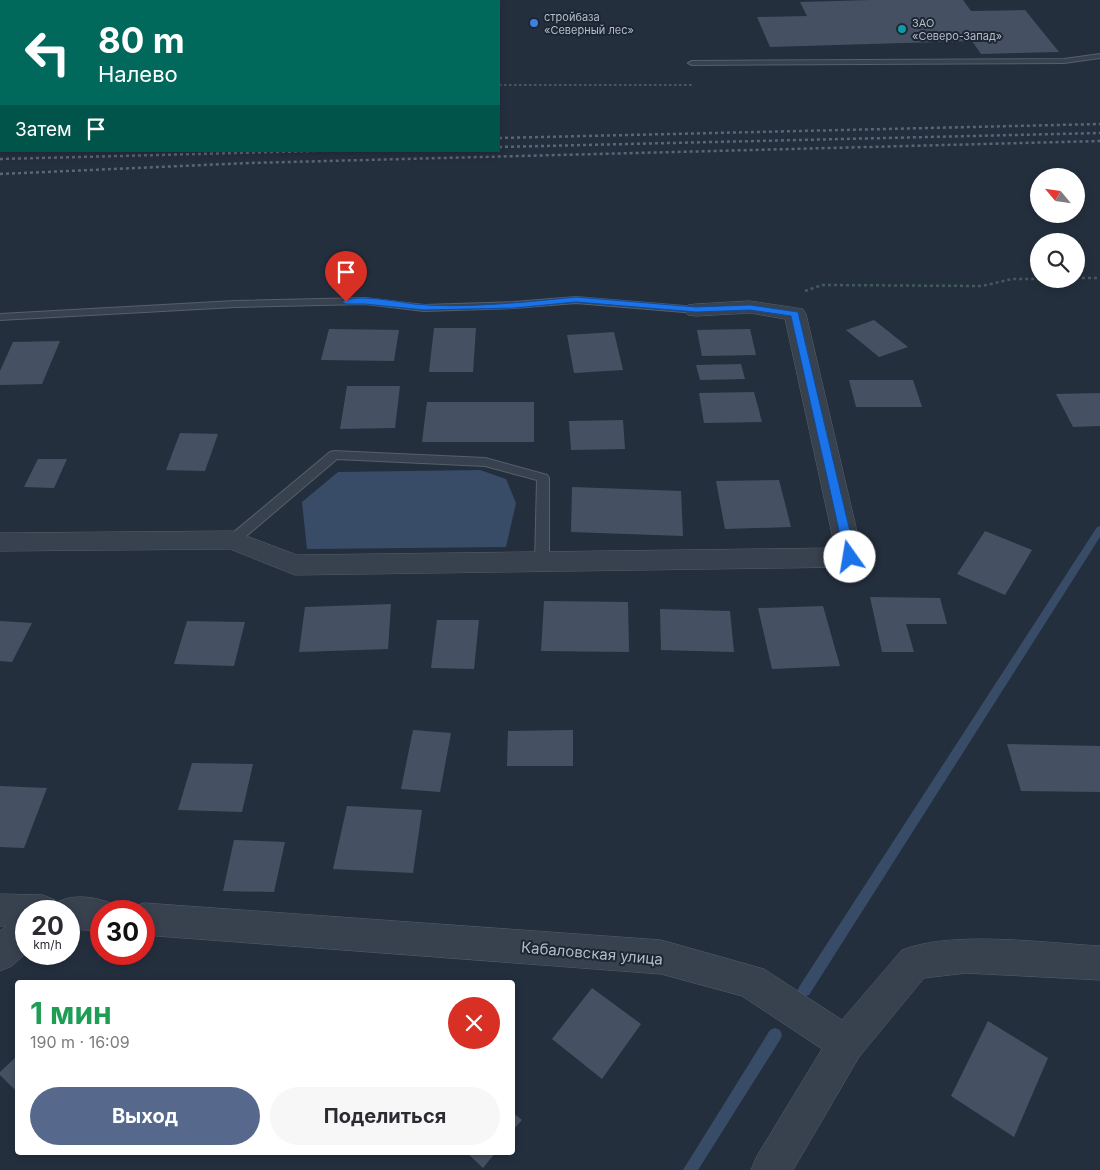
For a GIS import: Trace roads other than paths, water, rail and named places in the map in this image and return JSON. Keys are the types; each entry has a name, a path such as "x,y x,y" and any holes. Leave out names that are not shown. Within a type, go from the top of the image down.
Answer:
{"street":[{"path":"0,542 232,540 296,566 850,557 795,314 750,307 696,310"},
{"path":"0,910 15,910"},
{"name":"Кабаловская улица","path":"155,920 661,957 750,981 846,1044"},
{"path":"0,954 15,940"},
{"path":"771,1170 846,1044 915,962 966,956 1100,963"}],"lane":[{"path":"692,63 1064,61 1100,56"},
{"path":"0,317 235,304 365,301 424,308 514,305 576,300 696,310"},
{"path":"232,540 334,455 485,462 542,478 542,563"}],"water":[{"path":"480,470 506,479 516,503 506,547 307,549 302,502 338,472"}],"waterway":[{"path":"804,991 1100,529"},
{"path":"690,1170 775,1035"}],"railway":[{"path":"500,138 1100,124"},
{"path":"500,147 1100,133"},
{"path":"0,174 249,163 1100,141"},
{"path":"0,159 276,152"}],"place":[{"name":"стройбаза «Северный лес»","path":"534,23"},
{"name":"ЗАО «Северо-Запад»","path":"902,29"}]}
